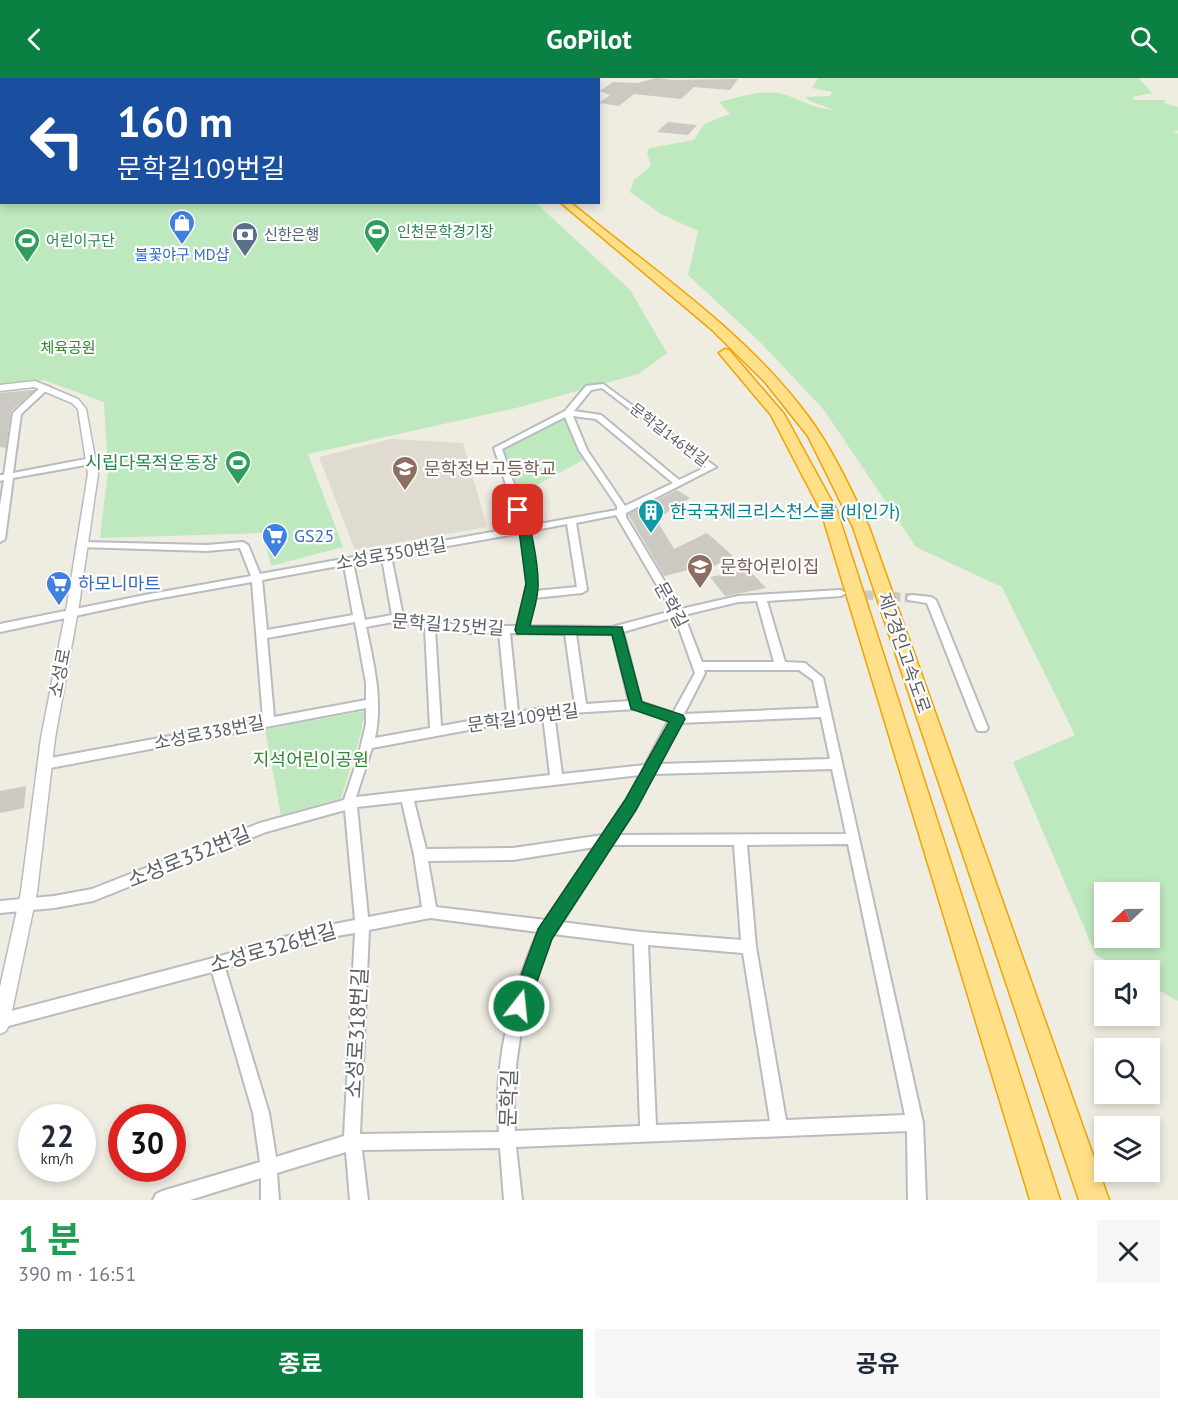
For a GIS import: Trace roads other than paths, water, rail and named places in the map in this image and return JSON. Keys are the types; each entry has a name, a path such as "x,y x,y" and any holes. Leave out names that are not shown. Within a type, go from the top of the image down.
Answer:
{"highway":[{"name":"제2경인고속도로","path":"550,204 624,270 688,320 755,385 777,414 829,511 1045,1200"},
{"name":"제2경인고속도로","path":"566,204 689,305 771,382 807,425 837,475 861,527 1094,1200"}],"street":[{"name":"소성로","path":"0,388 27,384 46,387 75,400 82,410 93,474 45,764 26,905 0,1025"},
{"name":"문학길146번길","path":"568,413 589,388 603,386 712,467 620,512"},
{"path":"0,540 4,477 17,413 46,387"},
{"path":"522,630 532,584 525,530 498,448 568,413 598,417 678,483"},
{"name":"문학길","path":"513,1200 505,1112 507,1074 519,1006 528,975 549,928 650,769 700,673 677,613 621,517 621,506 583,446 570,423 568,413"},
{"path":"4,477 91,461"},
{"name":"소성로350번길","path":"0,628 71,612 620,512"},
{"path":"531,595 582,590 571,521"},
{"path":"82,545 207,548 243,544 257,578 269,722"},
{"path":"386,555 398,618"},
{"path":"348,562 372,683 373,703 367,744 350,797 362,924"},
{"name":"문학길125번길","path":"261,635 398,618 430,625 504,630 570,632 617,630 738,599 841,593"},
{"path":"761,598 780,664"},
{"path":"912,598 931,600 982,728"},
{"path":"430,625 436,731"},
{"path":"504,630 513,717"},
{"path":"617,630 636,705"},
{"path":"570,632 581,708"},
{"path":"699,666 780,664 801,666 818,678 915,1124 918,1200"},
{"name":"소성로338번길","path":"45,764 373,703"},
{"name":"문학길109번길","path":"367,744 548,711 581,708 636,705 678,719"},
{"path":"548,711 557,779"},
{"path":"678,719 826,712"},
{"name":"소성로332번길","path":"0,907 93,895 264,827 351,803 650,769 837,764"},
{"path":"406,796 421,855 430,912"},
{"path":"421,855 513,854 607,840 853,839"},
{"path":"740,840 749,947 778,1129"},
{"name":"소성로326번길","path":"1,1021 217,964 319,933 430,912 549,928 749,947"},
{"name":"소성로318번길","path":"359,1200 353,1142 362,924"},
{"path":"641,938 648,1134"},
{"path":"217,964 261,1113 270,1200"},
{"path":"162,1200 353,1142 507,1139 915,1124"}],"tunnel":[{"path":"851,594 913,598"}],"place":[{"name":"불꽃야구 MD샵","path":"182,246"},
{"name":"인천문학경기장","path":"377,255"},
{"name":"신한은행","path":"245,258"},
{"name":"어린이구단","path":"27,264"},
{"name":"시립다목적운동장","path":"238,486"},
{"name":"문학정보고등학교","path":"405,492"},
{"name":"한국국제크리스천스쿨 (비인가)","path":"651,535"},
{"name":"GS25","path":"275,559"},
{"name":"문학어린이집","path":"700,590"},
{"name":"하모니마트","path":"59,607"}],"park label":[{"name":"체육공원","path":"68,348"},
{"name":"지석어린이공원","path":"311,760"}]}
